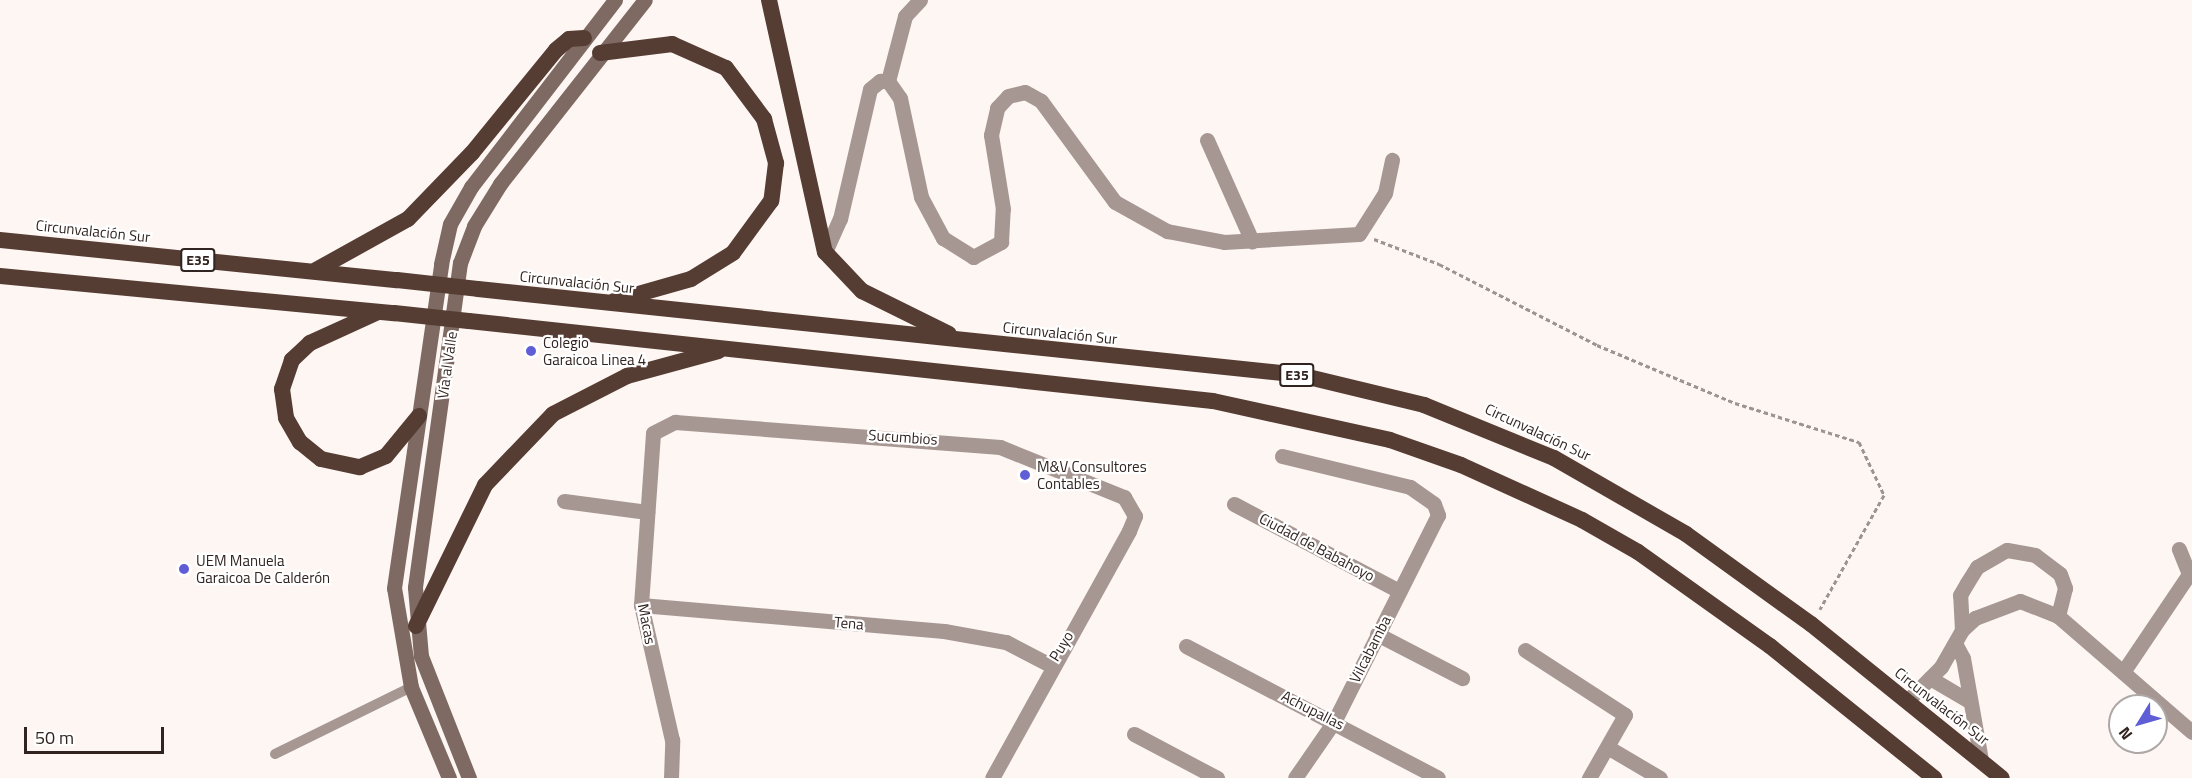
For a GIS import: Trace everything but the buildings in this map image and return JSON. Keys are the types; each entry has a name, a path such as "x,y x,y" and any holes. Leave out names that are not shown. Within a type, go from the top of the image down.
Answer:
{"highway":[{"path":"769,0 825,252 862,291 963,340"},
{"path":"312,272 346,258 408,219 472,153 556,50 569,39 584,38"},
{"path":"600,52 672,44 726,68 764,119 776,163 771,201 733,253 691,279 605,303"},
{"name":"Circunvalación Sur","path":"0,240 1300,375 1479,423 1620,492 1811,624 2002,778"},
{"name":"E35","path":"0,276 386,312 1244,405 1348,429 1461,465 1582,520 1691,587 1934,778"},
{"path":"386,312 310,344 292,360 282,389 286,418 300,442 321,459 360,467 386,456 419,416"},
{"path":"417,626 485,485 553,414 627,376 729,348"}],"main road":[{"name":"Vía al Valle","path":"449,778 411,687 394,588 450,224 495,152 615,0"},
{"name":"Vía al Valle","path":"470,778 432,693 417,626 415,587 460,263 474,226 500,184 600,52 645,0"}],"street":[{"path":"920,0 905,16 888,81 900,98 921,197 944,238 960,252 985,255 1001,242 1003,209 991,135 997,108 1008,96 1025,93 1041,101 1115,202 1139,219 1167,231 1224,242 1359,234 1385,193 1392,160"},
{"path":"825,252 840,219 870,89 888,81"},
{"path":"1207,140 1252,241"},
{"name":"Sucumbios","path":"653,433 675,422 1000,447 1125,497 1135,516"},
{"name":"Macas","path":"653,433 641,605 672,740 671,778"},
{"name":"Vilcabamba","path":"1282,456 1410,487 1434,504 1438,515 1335,720 1295,778"},
{"path":"564,501 647,512"},
{"name":"Ciudad de Babahoyo","path":"1234,504 1399,591"},
{"name":"Puyo","path":"992,778 1050,665 1135,516"},
{"path":"2123,672 2189,574 2179,549"},
{"path":"1907,701 1930,678 1956,645 1962,630 1960,595 1977,567 2007,550 2035,555 2060,574 2066,588 2058,616"},
{"path":"1962,630 1975,618 2020,601 2058,616 2192,732"},
{"name":"Tena","path":"641,605 944,631 1006,642 1050,665"},
{"path":"1377,634 1462,678"},
{"path":"1956,645 1963,658 1982,760"},
{"name":"Achupallas","path":"1186,646 1335,720 1438,778"},
{"path":"1525,650 1625,715 1609,748 1589,778"},
{"path":"1930,678 1970,701"},
{"path":"1134,735 1217,778"},
{"path":"1609,748 1660,778"}],"lane":[{"path":"275,754 411,687"}],"path":[{"path":"1359,234 1439,264 1597,345 1735,403 1858,442 1884,495 1811,624"}],"place":[{"name":"Colegio Garaicoa Linea 4","path":"531,351"},
{"name":"M&V Consultores Contables","path":"1025,475"},
{"name":"UEM Manuela Garaicoa De Calderón","path":"184,569"}]}
